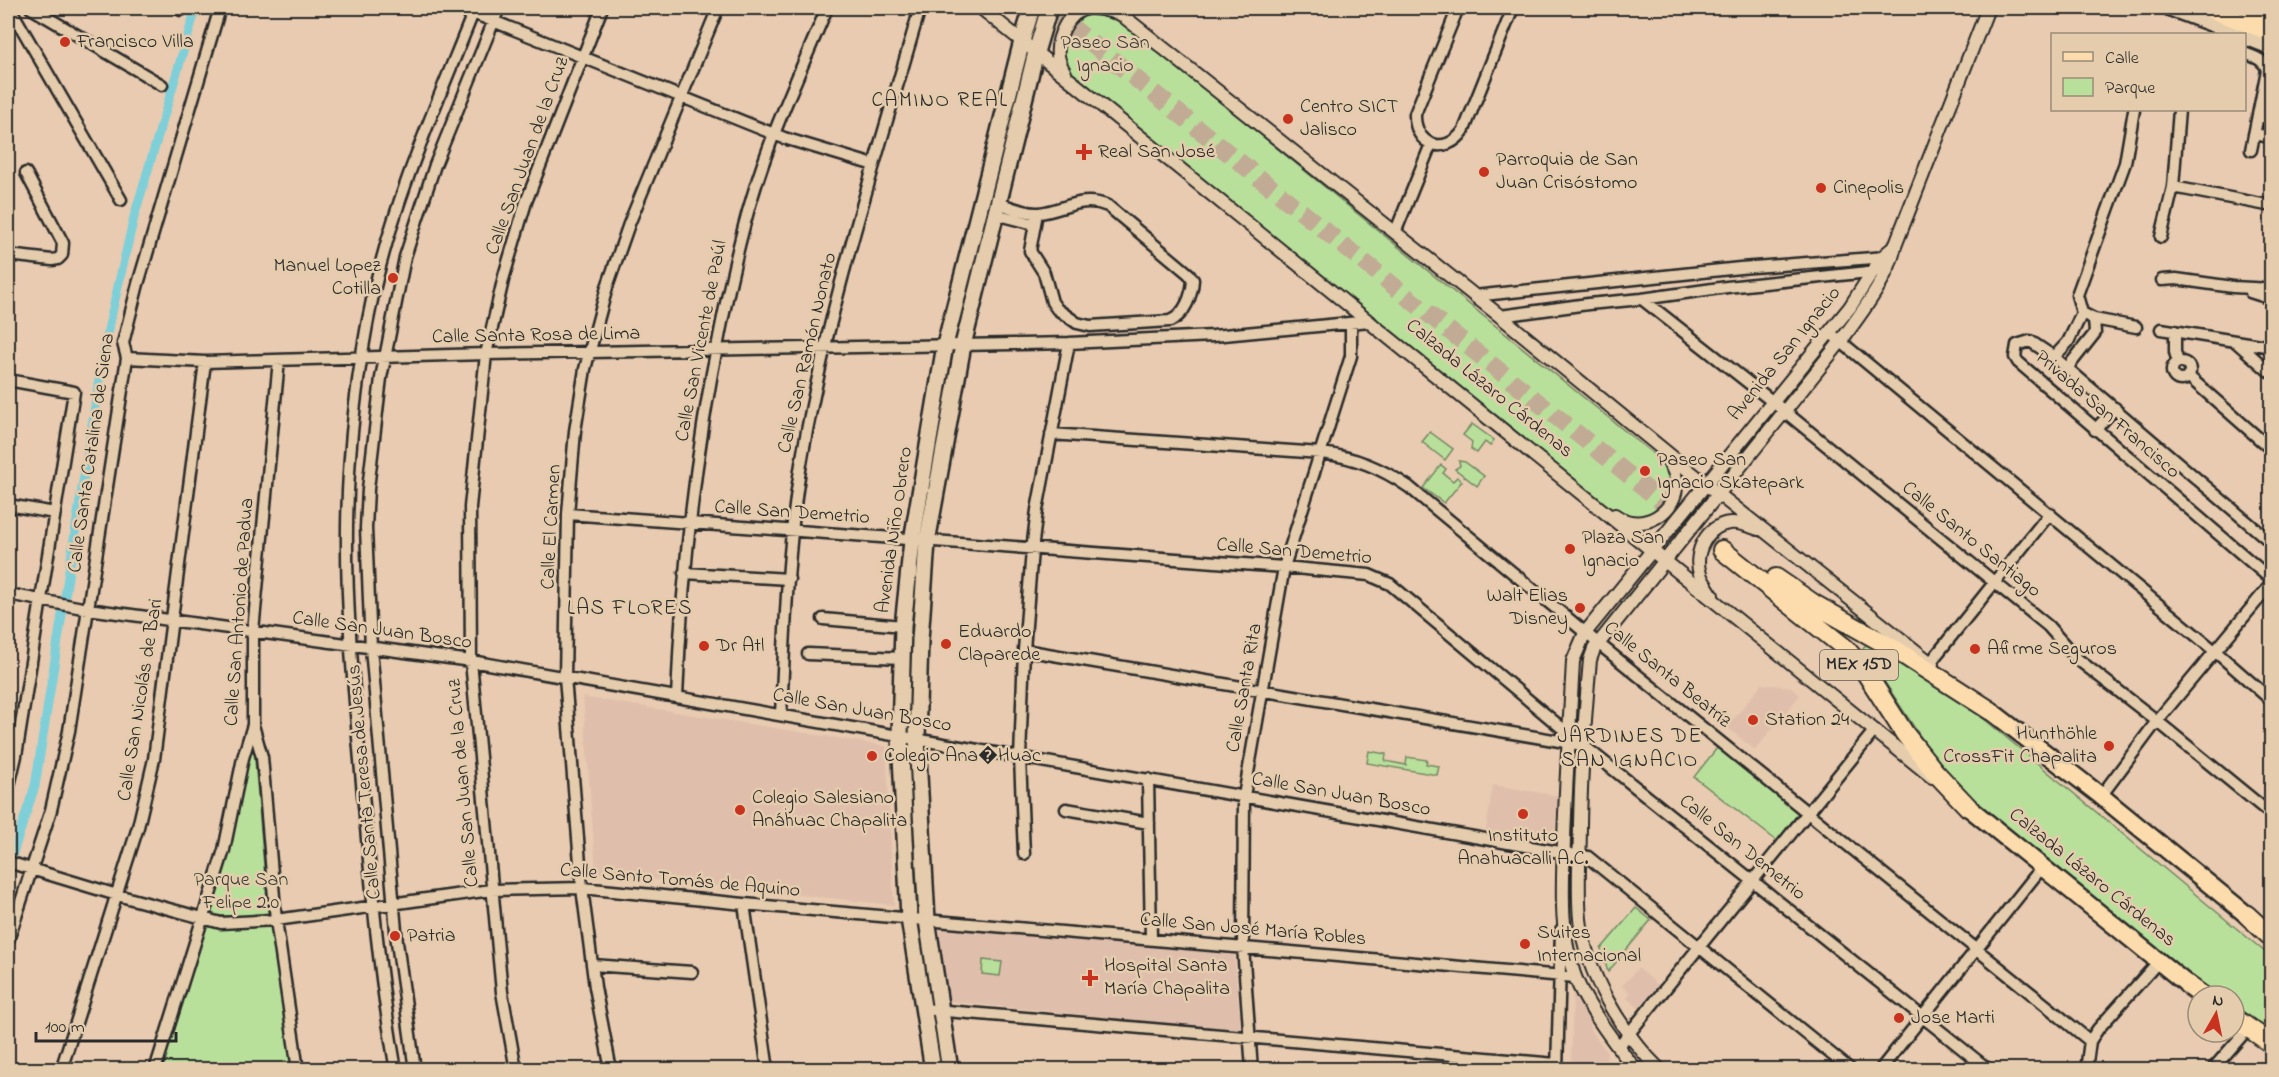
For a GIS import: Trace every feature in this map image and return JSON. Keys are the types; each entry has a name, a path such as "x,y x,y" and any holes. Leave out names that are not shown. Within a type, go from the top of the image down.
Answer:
{"highway":[{"name":"Calzada Lázaro Cárdenas","path":"1968,807 1935,772 1905,734 1864,670 1845,648 1725,546 1814,604 1896,650 1991,711"},
{"name":"Calzada Lázaro Cárdenas","path":"2247,915 2271,937"},
{"path":"2246,1029 2271,1044"}],"main road":[{"name":"Avenida Niño Obrero","path":"933,1070 909,918 900,736 903,626 912,541 945,345 1032,8"},
{"name":"Avenida Niño Obrero","path":"950,1070 927,920 917,739 920,640 927,542 963,345 1049,8"},
{"path":"2170,8 2237,33"},
{"path":"2249,8 2271,16"},
{"path":"2211,9 2271,33"},
{"path":"2246,37 2271,47"},
{"name":"Calzada Lázaro Cárdenas","path":"1991,711 2101,796 2247,915"},
{"name":"Calzada Lázaro Cárdenas","path":"1968,807 2188,984"}],"street":[{"path":"10,8 121,200"},
{"path":"31,8 162,85"},
{"name":"Calle Santa Catalina de Siena","path":"8,941 51,810 69,731 127,358 123,343 138,284 220,8"},
{"name":"Calle Santa Teresa de Jesús","path":"415,1070 393,903 371,648 366,528 369,478 384,358 403,267 435,165 499,8"},
{"name":"Calle San Juan de la Cruz","path":"516,1070 502,992 471,661 470,507 486,354 504,276 526,202 602,8"},
{"name":"Calle El Carmen","path":"611,1070 592,965 582,888 565,677 568,514 575,431 589,352 628,224 718,8"},
{"name":"Calle San Vicente de Paúl","path":"677,697 688,523 700,437 738,247 752,196 774,134 827,8"},
{"name":"Calle San Ramón Nonato","path":"780,715 792,531 800,470 823,348 843,271 920,8"},
{"name":"Calzada Lázaro Cárdenas","path":"981,8 1968,807"},
{"path":"1067,77 1058,59 1058,41 1066,25 1075,14 1086,8 1118,11"},
{"path":"1458,8 1415,114 1417,131 1431,144 1453,143 1464,130 1513,8"},
{"name":"Avenida San Ignacio","path":"1660,1070 1628,1034 1605,995 1587,950 1580,921 1584,745 1590,660 1599,644 1863,311 1886,271 1890,253 1988,8"},
{"path":"474,10 494,22 774,134 874,165"},
{"name":"Calle Santa Teresa de Jesús","path":"396,1070 373,906 351,645 348,487 360,359 374,292 397,211 474,10"},
{"name":"Calzada Lázaro Cárdenas","path":"1118,11 1991,711"},
{"path":"2246,54 2265,64 2266,70 2251,150"},
{"path":"2054,357 2068,342 2082,313 2077,295 2125,163 2134,111"},
{"path":"2161,237 2173,187 2179,111"},
{"path":"1395,233 1431,144"},
{"path":"8,255 52,260 58,259 63,249 63,243 26,173"},
{"path":"2173,187 2271,206"},
{"path":"997,208 1035,219 1083,201 1096,201 1108,206 1189,274 1193,280 1193,287 1183,312 1170,321 1090,326 1073,321 1057,309 1052,302 1044,273 1030,251 1035,219"},
{"path":"1474,296 1890,253"},
{"name":"Avenida San Ignacio","path":"1636,1070 1596,1014 1575,977 1567,950 1562,899 1574,661 1585,633 1830,332 1850,307 1873,271 1890,253"},
{"path":"1719,270 1721,280 1727,287"},
{"path":"1500,316 1727,287 1886,271"},
{"path":"2162,280 2176,279 2233,287 2271,289"},
{"path":"1587,284 1588,304"},
{"path":"2233,287 2271,299"},
{"name":"Calle Santo Santiago","path":"1642,299 1773,402 2048,626 2076,658 2271,814"},
{"path":"2082,313 2094,319 2136,327"},
{"path":"2068,367 2095,333 2094,319"},
{"name":"Calle Santa Rosa de Lima","path":"127,358 205,362 486,354 1069,343 1213,336 1370,321"},
{"name":"Calle Santa Rita","path":"1252,1070 1243,947 1244,796 1284,567 1351,356 1351,323"},
{"path":"2161,329 2271,347"},
{"path":"2175,331 2175,352 2178,362 2172,368 2174,376 2181,380 2188,376 2271,450"},
{"path":"1830,332 2050,513 2271,701"},
{"name":"Privada San Francisco","path":"2271,543 2068,367 2030,341 2017,345 2015,352 2018,362 2271,581"},
{"path":"2236,341 2271,374"},
{"path":"1024,854 1020,758 1024,650 1032,550 1069,343"},
{"name":"Calle San Antonio de Padua","path":"155,1070 224,849 243,758 253,725 253,631 279,360"},
{"name":"Calle San Nicolás de Bari","path":"61,1070 138,827 154,759 205,362"},
{"path":"8,380 74,392 44,601 8,790"},
{"path":"2095,430 2115,408"},
{"name":"Calle Santa Beatríz","path":"1051,434 1321,453 1367,463 1391,475 1409,487 1585,633 2090,1041"},
{"path":"1568,483 1574,484 1621,519 1634,523 1648,522 1659,516 1675,494 1676,479 1672,466 1658,445"},
{"path":"8,505 55,513"},
{"path":"1930,663 2050,513"},
{"name":"Calle San Demetrio","path":"568,514 1369,575 1390,584 1569,738 1584,745 1989,1070"},
{"path":"1716,602 1700,574 1697,559 1709,534 1719,526 1730,523 1765,531"},
{"path":"684,573 789,579"},
{"path":"2101,796 2157,721 2216,652 2271,581"},
{"name":"Calle San Juan Bosco","path":"8,594 88,609 471,661 1588,857 1851,1070"},
{"path":"823,619 903,626"},
{"path":"1024,650 1262,691 1569,738"},
{"path":"808,654 902,658"},
{"path":"253,725 262,757 276,920 298,1070"},
{"path":"1618,1047 1875,730"},
{"path":"1148,779 1151,939"},
{"path":"1066,809 1149,823"},
{"name":"Calle Santo Tomás de Aquino","path":"8,862 203,919 239,923 276,920 491,890 582,888 927,920"},
{"path":"1880,1070 2043,866"},
{"path":"923,1009 1249,1037 1557,1067 1562,899"},
{"path":"744,904 768,1070"},
{"name":"Calle San José María Robles","path":"927,920 1575,977"},
{"path":"2086,1070 2090,1041 2098,1029 2159,961"},
{"path":"592,965 692,972"},
{"path":"2246,1031 2271,1053"},
{"path":"2212,1070 2227,1044"}],"shaded area":[{"path":"1762,684 1791,687 1800,695 1755,750 1727,727"},
{"name":"Colegio Salesiano Anáhuac Chapalita","path":"583,697 886,746 894,905 596,873"},
{"name":"Instituto Anahuacalli A.C.","path":"1493,785 1559,796 1553,842 1486,830"},
{"name":"Hospital Santa María Chapalita","path":"937,925 1234,955 1241,1031 947,1001"},
{"path":"1638,968 1659,986 1639,1008 1627,998 1630,993 1622,986"},
{"path":"1573,991 1590,1022 1590,1029 1607,1052 1606,1069 1571,1069"}],"green space":[{"name":"Paseo San Ignacio","path":"1088,11 1112,14 1663,462 1674,483 1662,509 1641,520 1617,513 1066,69 1062,48 1063,35 1071,24"},
{"path":"1472,424 1494,440 1490,446 1485,442 1477,453 1471,449 1472,442 1463,435"},
{"path":"1430,432 1453,449 1445,460 1422,442"},
{"path":"1459,461 1465,462 1484,476 1477,486 1455,469 1460,466"},
{"path":"1441,465 1446,469 1443,473 1453,481 1457,477 1462,481 1444,503 1423,488"},
{"path":"1868,642 1937,684 1978,714 2271,957 2271,1034 2246,1017 2246,984 2200,984 1973,799 1939,765 1863,649"},
{"name":"Parque San Felipe 2.0","path":"253,737 268,913 211,916"},
{"path":"1717,748 1800,811 1777,841 1694,777"},
{"path":"1369,751 1386,754 1385,761 1406,765 1407,757 1427,760 1426,764 1439,766 1437,775 1367,763"},
{"path":"1636,908 1651,920 1608,972 1601,949"},
{"path":"206,921 273,923 294,1069 157,1070"},
{"path":"983,960 1002,962 1000,976 982,974"}],"waterway":[{"path":"8,868 35,786 105,343 134,217 196,8"}],"tunnel":[{"path":"1048,8 1722,550"}],"place":[{"name":"Francisco Villa","path":"65,42"},
{"name":"Centro SICT Jalisco","path":"1288,119"},
{"name":"Real San José","path":"1084,152"},
{"name":"Parroquia de San Juan Crisóstomo","path":"1484,172"},
{"name":"Cinepolis","path":"1821,188"},
{"name":"Manuel Lopez Cotilla","path":"393,278"},
{"name":"Paseo San Ignacio Skatepark","path":"1645,471"},
{"name":"Plaza San Ignacio","path":"1570,549"},
{"name":"Walt Elias Disney","path":"1580,608"},
{"name":"Eduardo Claparede","path":"946,644"},
{"name":"Dr Atl","path":"704,646"},
{"name":"Afirme Seguros","path":"1975,649"},
{"name":"Station 24","path":"1753,720"},
{"name":"Hunthöhle CrossFit Chapalita","path":"2109,746"},
{"name":"Colegio Ana�Huac","path":"872,756"},
{"name":"Colegio Salesiano Anáhuac Chapalita","path":"740,810"},
{"name":"Instituto Anahuacalli A.C.","path":"1523,814"},
{"name":"Patria","path":"395,936"},
{"name":"Suites Internacional","path":"1525,944"},
{"name":"Hospital Santa María Chapalita","path":"1090,978"},
{"name":"Jose Marti","path":"1899,1018"}],"district":[{"name":"CAMINO REAL","path":"940,101"},
{"name":"LAS FLORES","path":"630,609"},
{"name":"JARDINES DE SAN IGNACIO","path":"1630,749"}]}
